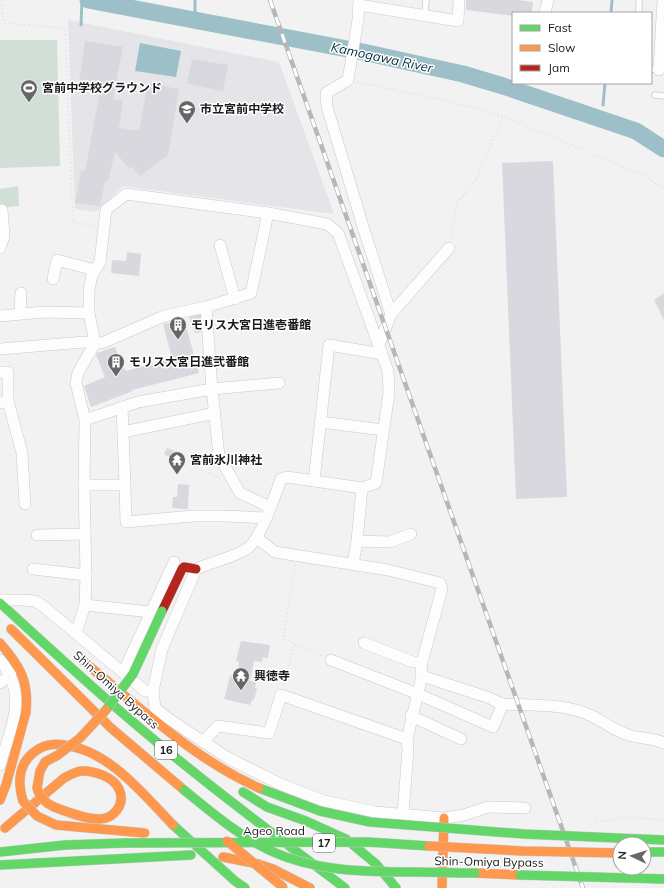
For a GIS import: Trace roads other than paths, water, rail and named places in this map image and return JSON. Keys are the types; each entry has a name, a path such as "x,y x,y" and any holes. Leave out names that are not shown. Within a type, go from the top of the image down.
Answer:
{"main road":[{"path":"4,829 64,778 73,773 84,771 94,772 112,780 118,787 122,797 120,806 115,814 102,819 91,818 54,807 47,803 40,796 37,788 40,771 45,762 58,755 80,738 98,720 120,693 133,674 182,568 196,569"},
{"path":"0,602 21,613 45,632"},
{"name":"Shin-Omiya Bypass","path":"0,602 138,727 179,761 216,791 344,887"},
{"name":"Shin-Omiya Bypass","path":"6,624 110,728 212,813 250,840 272,852 294,860 319,866 367,871 664,879"},
{"path":"0,644 11,655 24,675 28,691 28,701 8,778 0,800"},
{"path":"76,656 163,727 207,759 244,781 270,793 320,811 370,822 524,834 664,840"},
{"path":"163,727 194,759 216,775"},
{"name":"Shin-Omiya Bypass","path":"110,728 124,750 140,765"},
{"path":"245,888 235,881 173,826 144,794 120,772 92,753 78,746 64,743 52,744 44,746 26,760 20,775 20,792 23,801 33,814 56,825 126,832 161,833 349,838 368,842"},
{"path":"235,787 267,807 306,821 346,839 376,864 396,888"},
{"path":"442,888 444,818"},
{"path":"218,833 284,887"},
{"name":"Ageo Road","path":"0,852 65,845 126,843 368,842 522,851 612,853"},
{"path":"652,852 664,852"},
{"path":"0,865 191,855"},
{"path":"223,857 258,864 273,869 310,888"}],"street":[{"path":"392,314 365,234 326,107 326,94 348,78 358,20 359,1 458,21 459,0"},
{"path":"545,12 548,0"},
{"path":"655,70 663,0"},
{"path":"76,632 85,605 86,576 84,484 85,420 76,383 78,373 95,343 89,313 88,290 92,275 100,262 106,210 126,194 268,213 327,224 338,233 388,371 389,393 376,483 362,488 287,476 281,479 262,528 254,543 246,550 196,569 162,649 153,691 155,708 163,727"},
{"path":"0,211 2,210 4,236 0,248"},
{"path":"0,349 84,342 102,343 164,316 206,307 251,293 268,213"},
{"path":"220,245 235,299"},
{"path":"380,349 392,314 450,248"},
{"path":"53,279 57,260 95,270"},
{"path":"20,313 21,293"},
{"path":"206,307 219,456 240,493 270,507"},
{"path":"0,316 44,312 89,313"},
{"path":"314,481 329,345 380,349"},
{"path":"0,372 8,372 4,402 22,453 26,504"},
{"path":"85,420 138,402 212,388 279,383"},
{"path":"122,407 126,522 193,516 265,518"},
{"path":"123,432 215,413"},
{"path":"321,422 383,430"},
{"path":"84,484 125,485"},
{"path":"353,564 357,541 362,488"},
{"path":"37,534 85,534"},
{"path":"357,541 390,542 411,534"},
{"path":"257,538 275,552 388,570 440,583 442,588 422,662 422,676 411,716 407,739 408,750 403,814"},
{"path":"123,672 174,562"},
{"path":"33,569 86,576"},
{"path":"0,602 35,601 76,632 145,691 153,691"},
{"path":"85,605 151,612"},
{"path":"364,642 413,662 422,662"},
{"path":"0,660 11,674 17,694 16,711 0,765"},
{"path":"331,660 418,694 493,727 503,704"},
{"path":"0,683 11,674"},
{"path":"422,676 490,698 503,704 567,707 587,714 625,734 637,738 658,740 664,743"},
{"path":"203,742 218,726 269,733 281,695 407,739"},
{"path":"155,708 228,758 256,773 303,794 324,801 375,812 444,818 464,815 488,807 525,808"},
{"path":"411,716 461,739"}],"lane":[{"path":"425,15 426,0"},
{"path":"639,0 639,12"},
{"path":"655,95 664,96"}],"water":[{"path":"140,43 181,51 176,77 135,71"}],"waterway":[{"path":"81,25 82,0"},
{"name":"Kamogawa River","path":"88,0 363,52 463,74 636,131 664,149"},
{"path":"195,0 195,21"},
{"path":"611,12 612,0"},
{"path":"603,105 605,84"}],"railway":[{"path":"270,0 583,888"}],"place":[{"name":"宮前中学校グラウンド","path":"29,103"},
{"name":"市立宮前中学校","path":"187,124"},
{"name":"モリス大宮日進壱番館","path":"178,340"},
{"name":"モリス大宮日進弐番館","path":"116,377"},
{"name":"宮前氷川神社","path":"177,475"},
{"name":"興徳寺","path":"241,691"}]}
